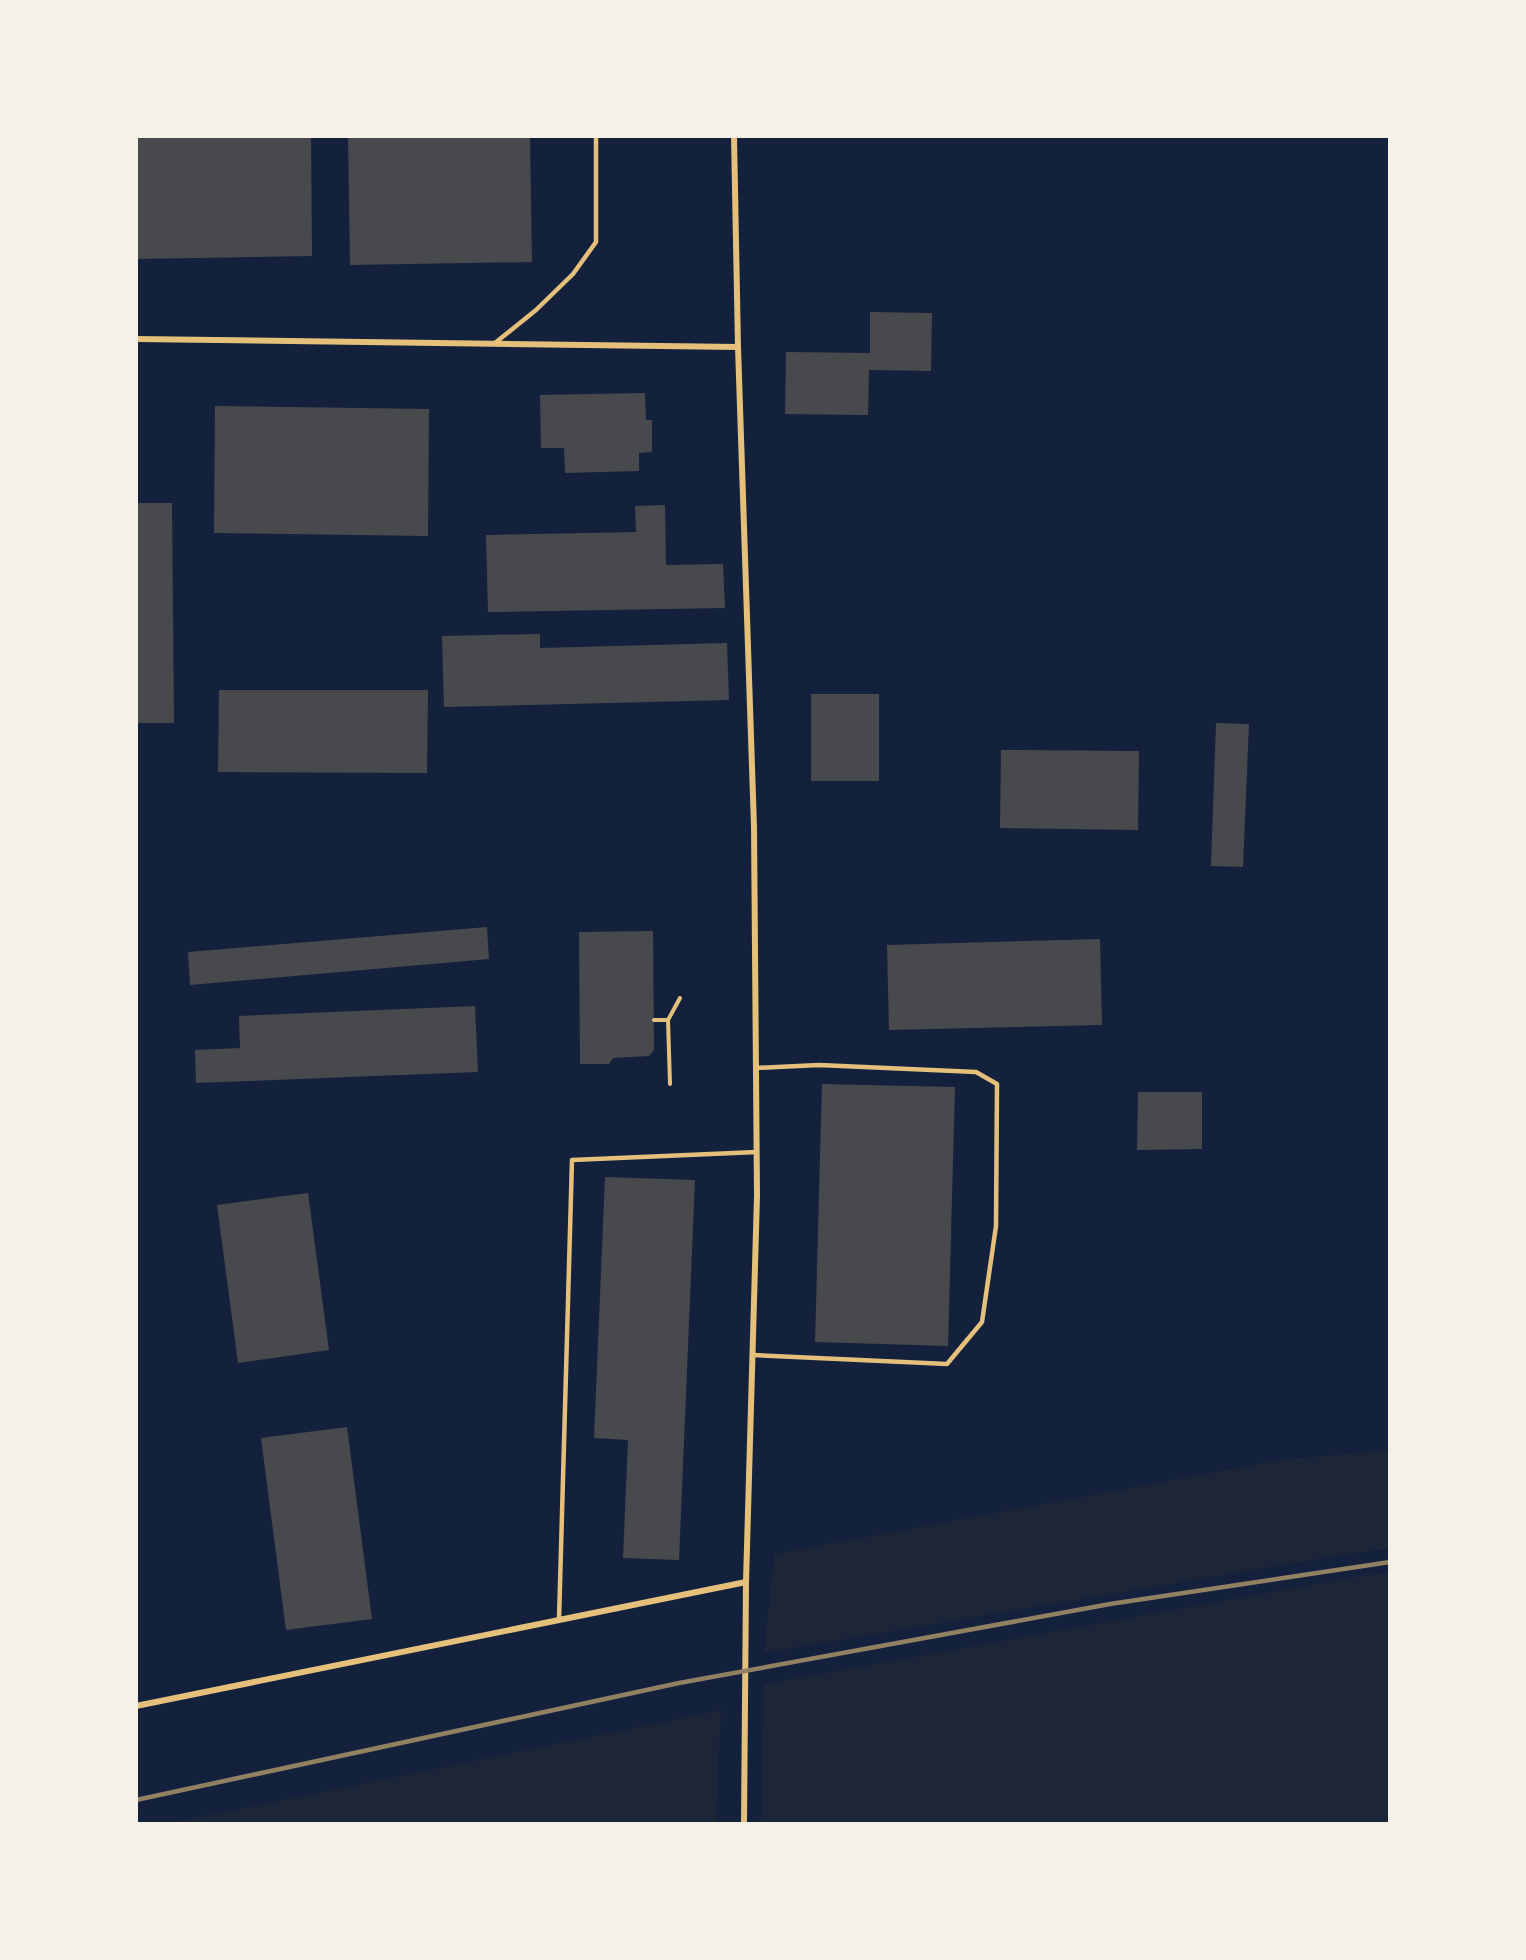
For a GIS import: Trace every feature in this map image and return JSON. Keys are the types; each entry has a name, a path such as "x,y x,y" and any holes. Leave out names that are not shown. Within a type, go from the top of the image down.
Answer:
{"street":[{"path":"734,136 738,347 754,815 757,1152 746,1582 744,1824"},
{"path":"136,339 738,347"},
{"path":"136,1706 746,1582"}],"lane":[{"path":"494,344 536,310 573,274 596,242 596,136"},
{"path":"753,1355 947,1364 982,1322 996,1214 997,1084 975,1072 819,1065 756,1068"},
{"path":"560,1620 572,1160 757,1152"}],"path":[{"path":"670,1084 668,1020 680,998"},
{"path":"654,1020 668,1020"}],"shaded area":[{"path":"1389,1450 1389,1549 764,1653 774,1554 1280,1460"},
{"path":"1389,1573 1389,1823 761,1823 764,1684 1359,1576"},
{"path":"721,1710 716,1823 171,1823"}],"building":[{"path":"136,136 311,136 312,256 136,259"},
{"path":"348,136 530,136 532,262 350,265"},
{"path":"870,312 932,313 931,371 869,370 868,415 785,414 786,352 870,353"},
{"path":"645,393 646,420 652,420 652,452 639,453 639,471 565,473 564,448 541,448 540,395"},
{"path":"215,406 429,409 428,536 214,533"},
{"path":"136,503 172,503 174,723 136,723"},
{"path":"665,505 666,565 723,564 725,608 488,612 486,535 636,532 635,506"},
{"path":"540,634 540,648 727,643 729,700 444,707 442,636"},
{"path":"219,690 428,690 427,773 218,772"},
{"path":"811,694 879,694 879,781 811,781"},
{"path":"1216,723 1249,724 1243,867 1211,866"},
{"path":"1001,750 1139,751 1138,830 1000,828"},
{"path":"487,927 489,959 190,985 188,952"},
{"path":"653,931 654,1050 649,1056 613,1058 609,1064 580,1064 579,932"},
{"path":"1100,939 1102,1025 889,1030 887,945"},
{"path":"475,1006 478,1072 196,1083 195,1050 240,1048 239,1016"},
{"path":"822,1084 955,1087 948,1346 815,1342"},
{"path":"1138,1092 1202,1092 1202,1149 1137,1150"},
{"path":"605,1177 695,1180 679,1560 623,1558 628,1440 594,1438"},
{"path":"308,1193 329,1350 238,1363 217,1205"},
{"path":"347,1427 372,1619 286,1630 261,1438"}],"railway":[{"path":"136,1800 679,1683 1110,1604 1390,1562"}]}
